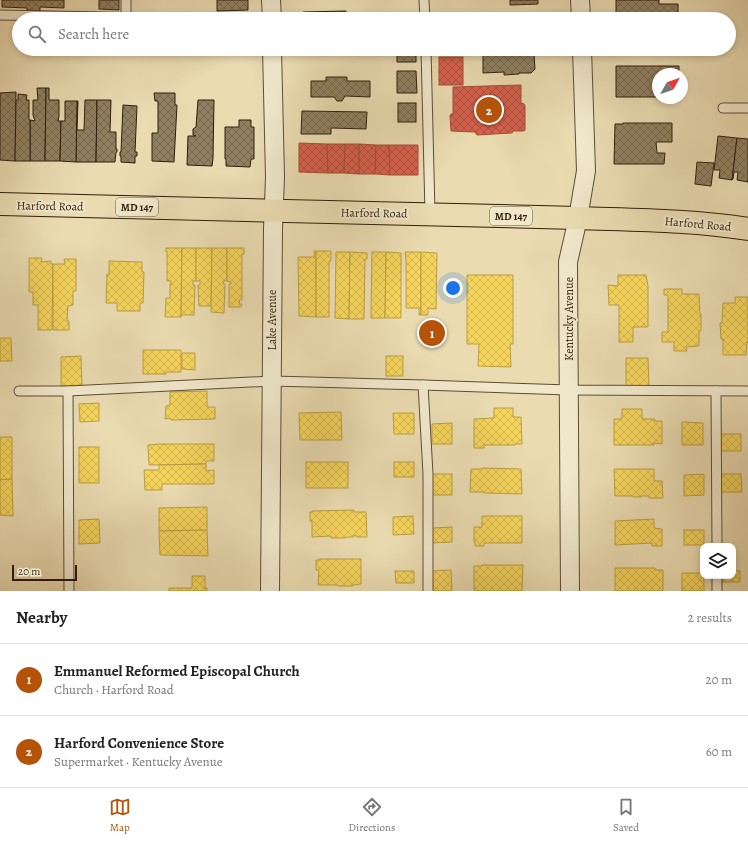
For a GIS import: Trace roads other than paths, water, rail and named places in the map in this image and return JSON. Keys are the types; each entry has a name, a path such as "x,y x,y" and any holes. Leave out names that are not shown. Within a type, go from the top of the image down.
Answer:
{"main road":[{"name":"Harford Road","path":"0,204 639,220 748,229"}],"street":[{"path":"271,0 272,12"},
{"path":"580,0 581,12"},
{"name":"Lake Avenue","path":"270,591 275,177 272,56"},
{"name":"Kentucky Avenue","path":"570,591 568,262 578,218 586,171 582,56"}],"lane":[{"path":"126,0 126,12"},
{"path":"424,0 425,12"},
{"path":"0,15 12,15"},
{"path":"426,56 430,214"},
{"path":"723,108 748,108"},
{"path":"19,391 68,391 272,380 569,390 748,391"},
{"path":"423,385 428,474 428,591"},
{"path":"68,391 69,591"},
{"path":"716,391 717,543"},
{"path":"717,579 717,591"}],"place":[{"name":"Harford Convenience Store","path":"489,110"},
{"name":"Emmanuel Reformed Episcopal Church","path":"432,333"}]}
